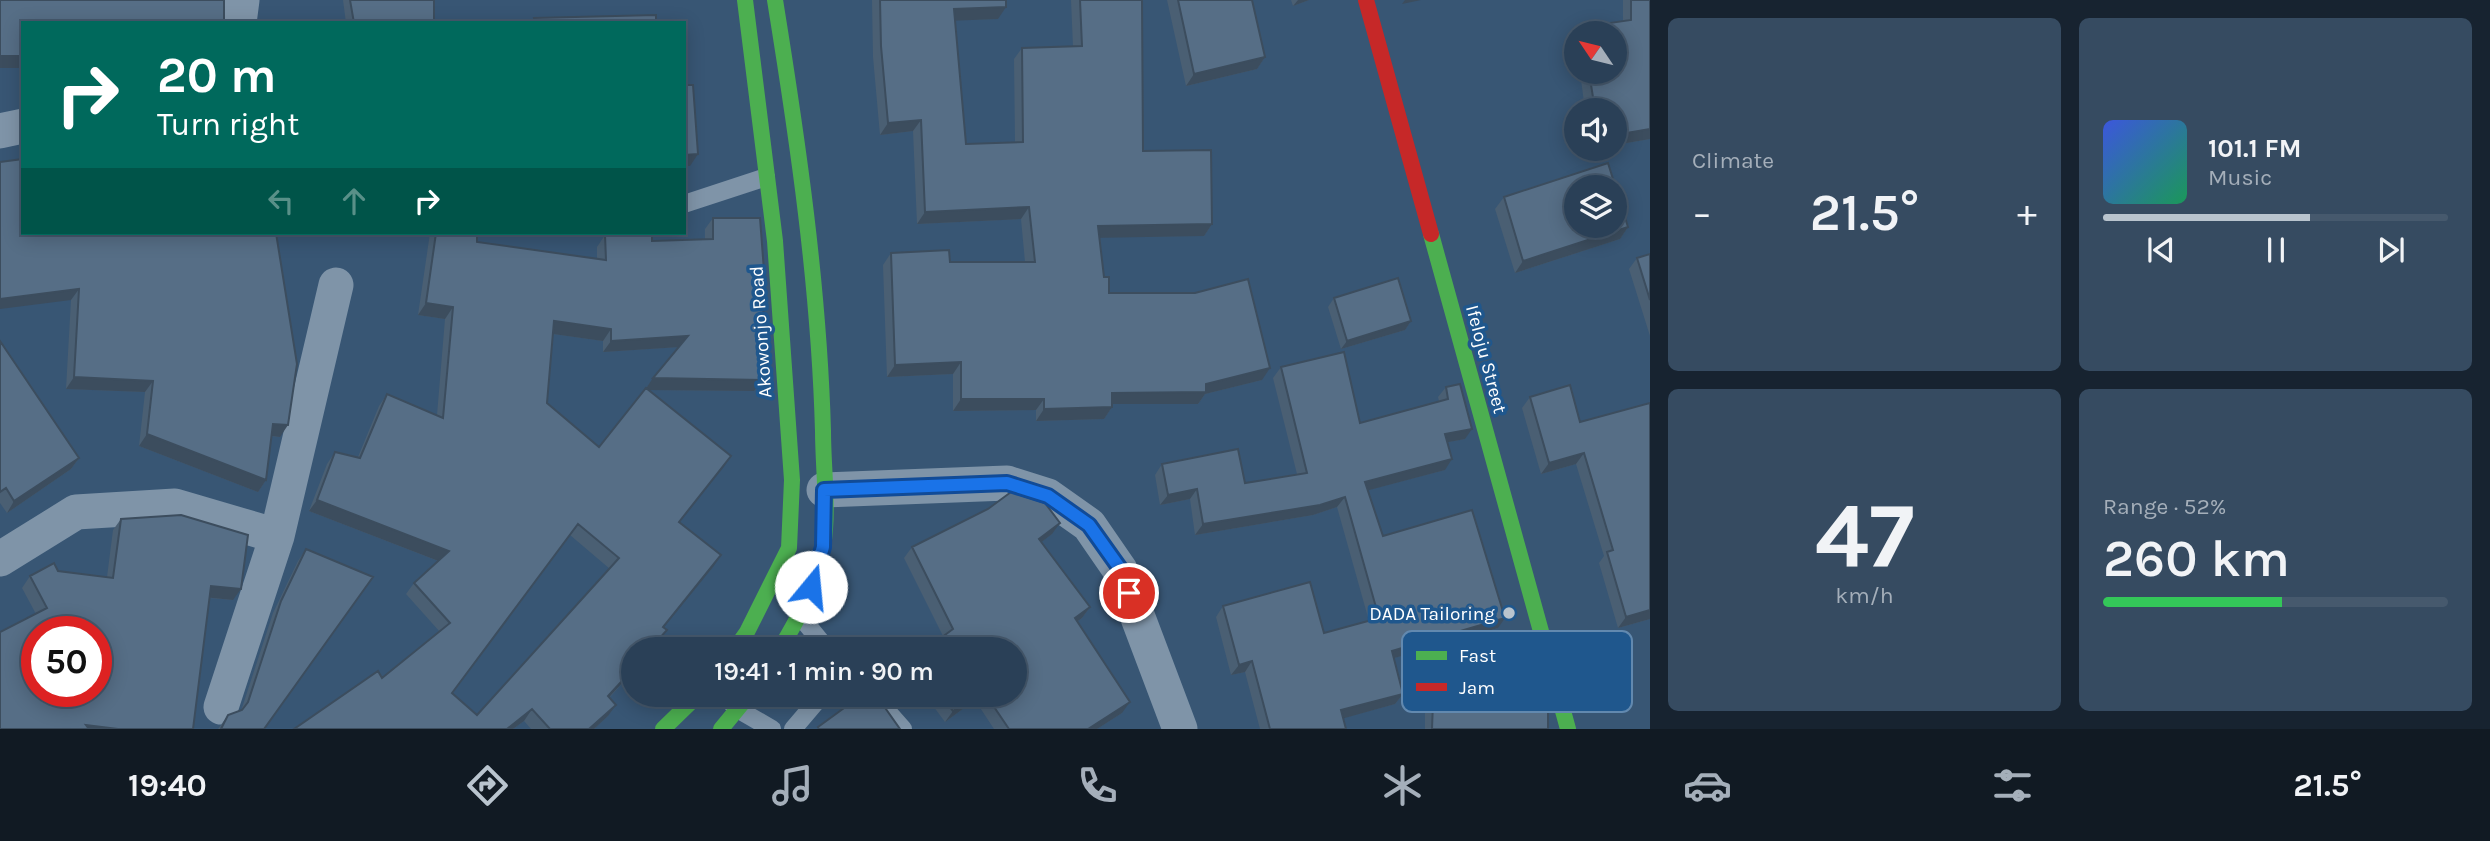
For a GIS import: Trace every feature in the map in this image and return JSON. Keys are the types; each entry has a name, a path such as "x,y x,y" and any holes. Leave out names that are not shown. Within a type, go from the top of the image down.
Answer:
{"main road":[{"name":"Akowonjo Road","path":"743,637 789,548 792,480 775,241 745,0"},
{"path":"775,0 796,132 821,362 824,490 823,547 800,616 787,637"},
{"name":"Ifeloju Street","path":"1366,0 1540,631"},
{"path":"663,729 686,707"},
{"path":"721,729 740,707"},
{"name":"Ifeloju Street","path":"1562,712 1567,729"}],"street":[{"path":"239,21 242,0"},
{"path":"0,131 21,126"},
{"path":"221,707 277,536 336,285"},
{"path":"824,490 1007,483 1048,496 1089,525 1121,570 1180,729"},
{"path":"0,559 76,512 175,506 277,536"}],"lane":[{"path":"686,203 766,177"},
{"path":"800,616 817,637"},
{"path":"749,707 772,729"},
{"path":"793,729 812,707"},
{"path":"884,707 903,729"}],"building":[{"path":"0,0 224,0 224,20 21,21 21,56 0,56"},
{"path":"350,0 434,0 434,21 354,21"},
{"path":"880,0 1006,0 1006,7 954,9 966,144 1023,142 1022,48 1082,46 1080,0 1142,0 1143,151 1211,150 1212,224 1098,226 1104,277 1109,277 1109,293 1195,293 1248,279 1270,368 1206,384 1206,392 1112,393 1112,407 1044,409 1044,399 961,399 961,362 895,365 891,253 949,250 950,262 1035,262 1029,207 925,212 921,120 888,123"},
{"path":"1178,0 1252,0 1265,57 1194,74"},
{"path":"1631,0 1650,0 1650,129 1627,133 1627,98 1593,98 1591,84 1628,84 1628,21 1624,21 1631,20"},
{"path":"656,15 656,21 535,21 534,18"},
{"path":"686,85 693,85 698,154 686,155"},
{"path":"21,159 21,235 276,235 297,364 288,425 273,424 266,480 147,434 153,381 74,377 79,289 0,299 0,162"},
{"path":"1608,163 1612,175 1571,175"},
{"path":"1564,177 1564,238 1594,238 1523,261 1504,197"},
{"path":"713,218 760,218 764,271 762,380 653,378 688,336 611,341 611,329 554,321 547,403 599,447 646,388 731,456 679,522 721,555 663,627 667,630 661,637 621,637 621,682 608,696 616,705 589,729 550,729 532,709 507,729 294,729 378,671 382,678 450,623 414,583 449,551 317,500 335,452 360,458 387,394 443,418 453,307 426,303 436,235 477,235 477,242 606,260 605,235 652,235 652,241 713,239","holes":["578,524 619,558 477,715 452,693"]},
{"path":"1650,254 1650,300 1637,258"},
{"path":"1398,278 1411,321 1347,341 1334,298"},
{"path":"0,341 79,458 14,501 6,488 0,492"},
{"path":"1344,352 1360,423 1448,399 1446,387 1460,384 1472,429 1445,434 1452,459 1365,482 1383,536 1472,510 1505,618 1460,631 1402,631 1402,648 1392,651 1402,694 1341,710 1346,729 1270,729 1252,661 1239,665 1223,606 1310,582 1324,633 1379,618 1345,497 1320,505 1203,524 1197,489 1168,495 1162,464 1238,449 1245,483 1307,473 1281,367"},
{"path":"1570,385 1580,422 1650,403 1650,610 1626,617 1607,552 1613,550 1584,453 1549,463 1530,397"},
{"path":"1011,492 1045,503 1060,523 1039,539 1090,607 1075,618 1130,702 1088,729 1009,729 994,707 1027,707 1027,637 942,637 953,629 912,547 988,509"},
{"path":"181,515 248,535 241,589 211,586 193,729 118,729 86,725 89,729 0,729 0,632 21,621 21,707 112,707 112,616 31,616 47,608 30,576 54,563 58,571 113,578 121,519"},
{"path":"306,549 373,577 264,729 221,729 228,715 242,710 248,702 281,601"},
{"path":"846,707 884,707 900,729 819,729 818,727"},
{"path":"1433,712 1548,712 1548,729 1432,729"}],"traffic: fast":[{"path":"743,637 789,548 792,480 775,241 745,0"},
{"path":"775,0 812,269 821,377 826,504 820,561 812,588 787,637"},
{"path":"1431,234 1541,631"},
{"path":"663,729 686,707"},
{"path":"721,729 739,707"},
{"path":"1563,712 1568,729"}],"traffic: jam":[{"path":"1366,0 1431,234"}],"place":[{"name":"DADA Tailoring","path":"1509,613"}],"route":[{"path":"811,587 823,547 824,490 1007,483 1048,496 1089,525 1121,570 1129,593"}]}
